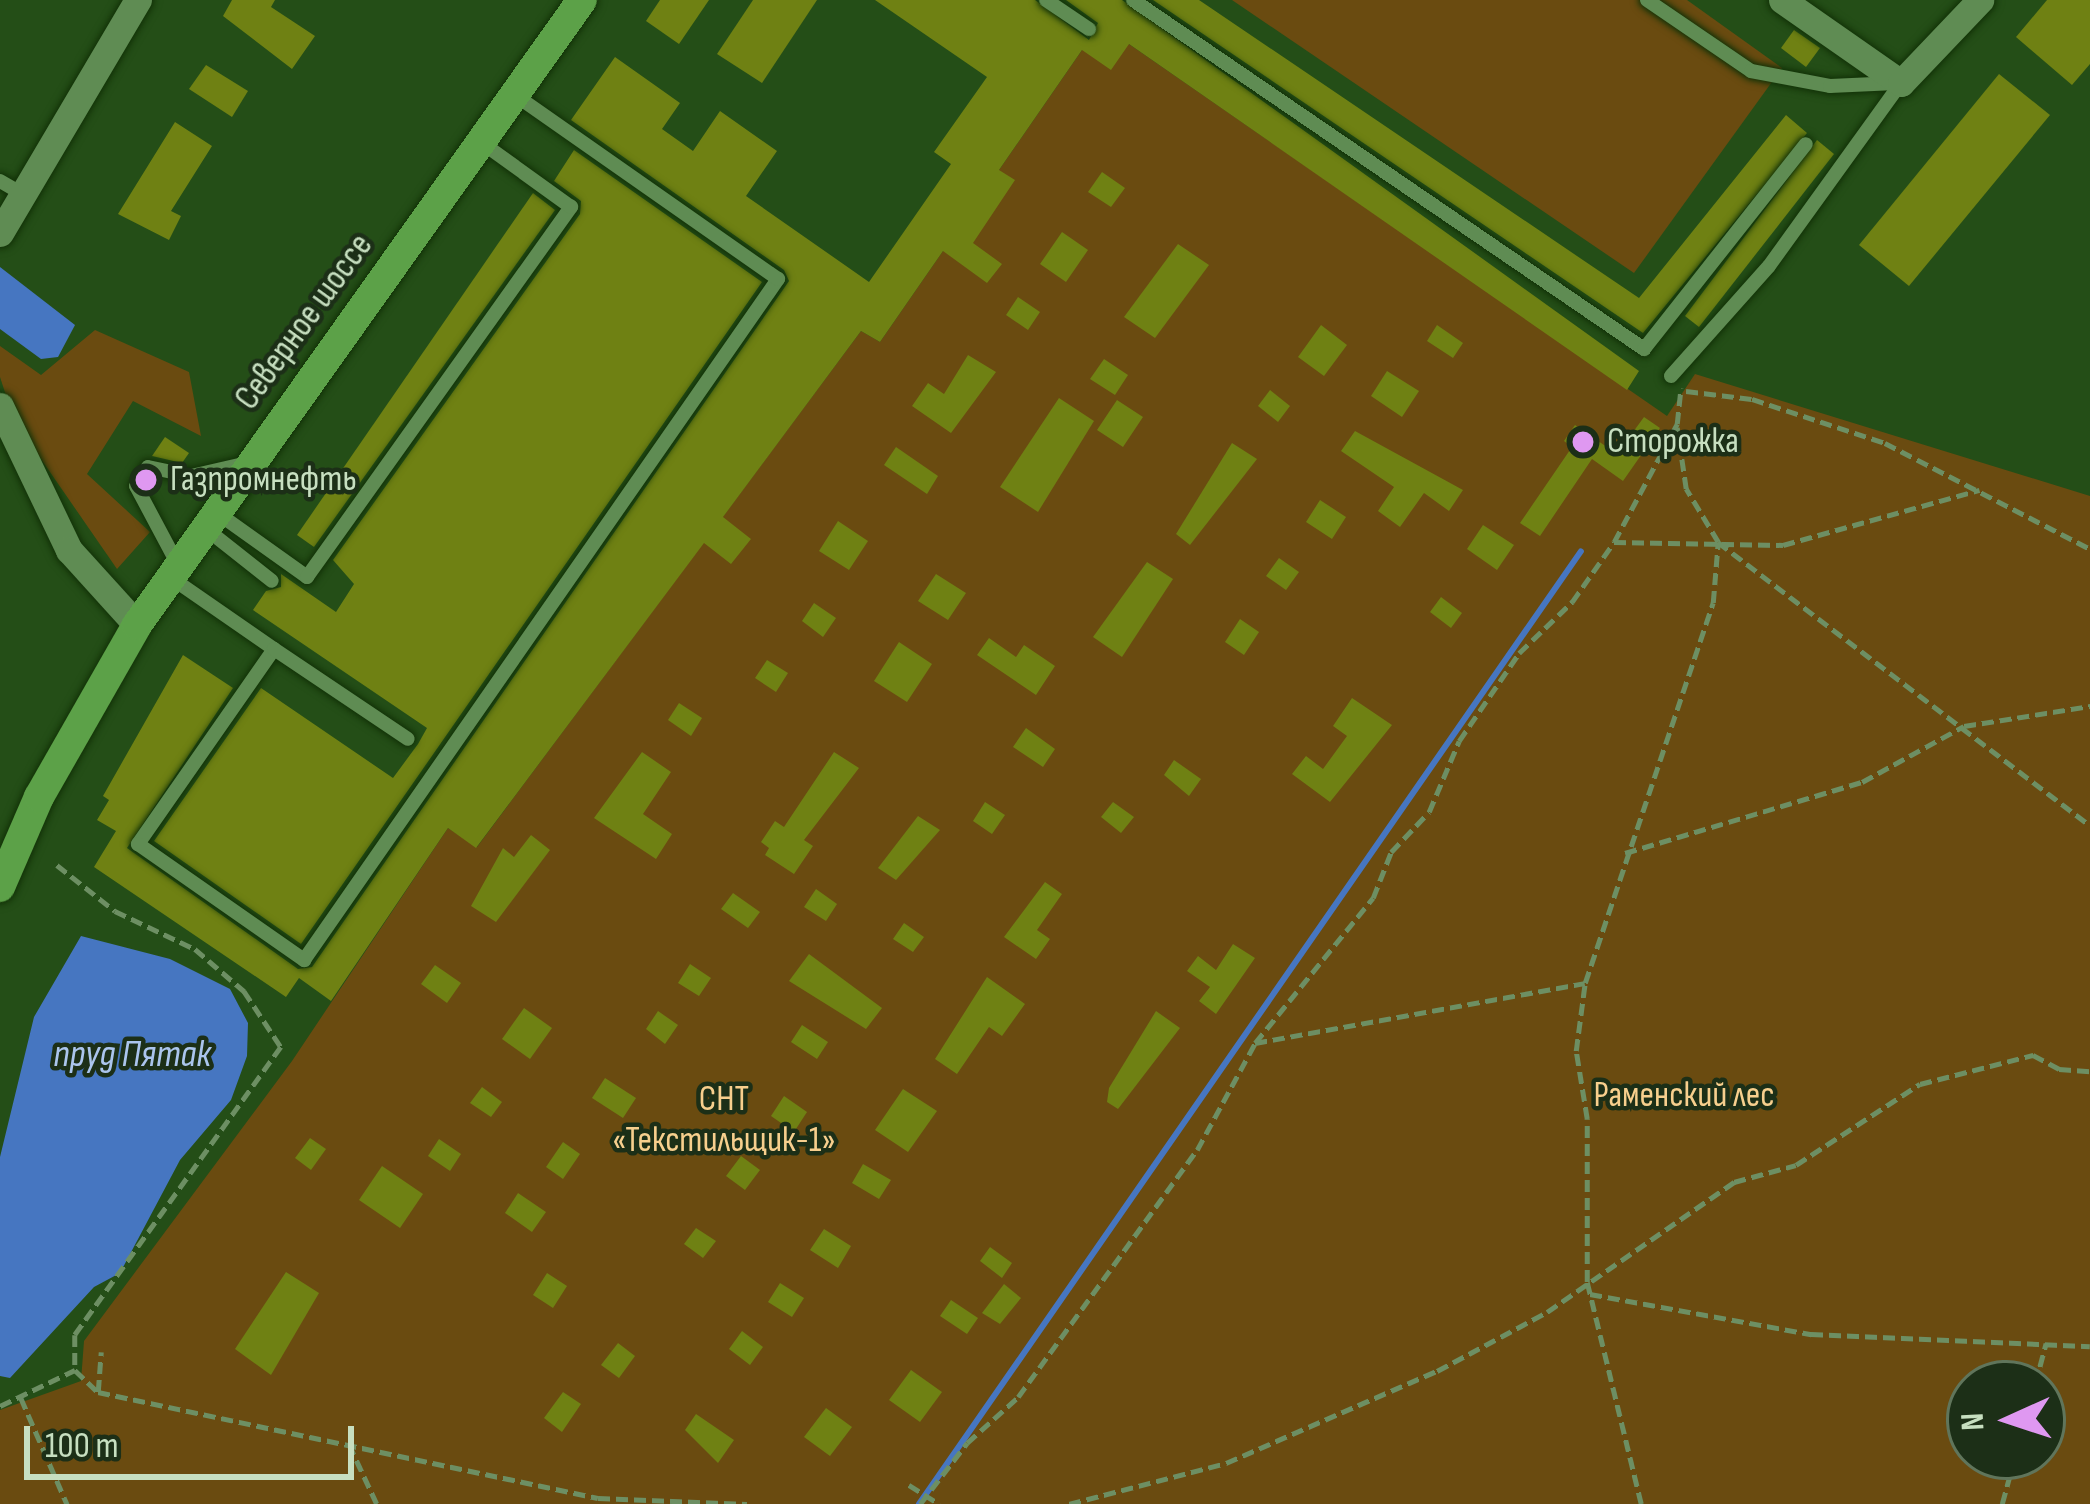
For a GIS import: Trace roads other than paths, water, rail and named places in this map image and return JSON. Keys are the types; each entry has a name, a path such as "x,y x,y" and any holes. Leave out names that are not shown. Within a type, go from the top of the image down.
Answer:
{"main road":[{"name":"Северное шоссе","path":"0,887 39,797 137,625 583,0"}],"street":[{"path":"0,233 12,188 138,0"},
{"path":"1782,0 1901,83 1980,0"},
{"path":"0,406 69,550 137,625"}],"lane":[{"path":"1046,0 1088,29"},
{"path":"1133,0 1644,349 1807,144"},
{"path":"1646,0 1751,71 1830,86 1901,83"},
{"path":"1671,376 1769,266 1901,83"},
{"path":"274,649 138,844 304,960 778,279 514,95"},
{"path":"210,520 307,577 335,538 571,206 481,142"},
{"path":"253,462 191,476 148,467 136,486 174,571 274,649 408,740"},
{"path":"210,520 272,581"}],"water":[{"path":"0,267 75,325 58,357 41,359 0,329"},
{"name":"пруд Пятак","path":"81,936 170,959 230,989 248,1023 247,1056 231,1100 180,1160 120,1273 94,1287 10,1378 0,1376 0,1157 34,1017"}],"waterway":[{"path":"919,1504 1581,551"}],"place":[{"name":"Сторожка","path":"1583,442"},
{"name":"Газпромнефть","path":"146,480"}],"park label":[{"name":"Раменский лес","path":"1684,1096"},
{"name":"СНТ «Текстильщик-1»","path":"724,1120"}]}
